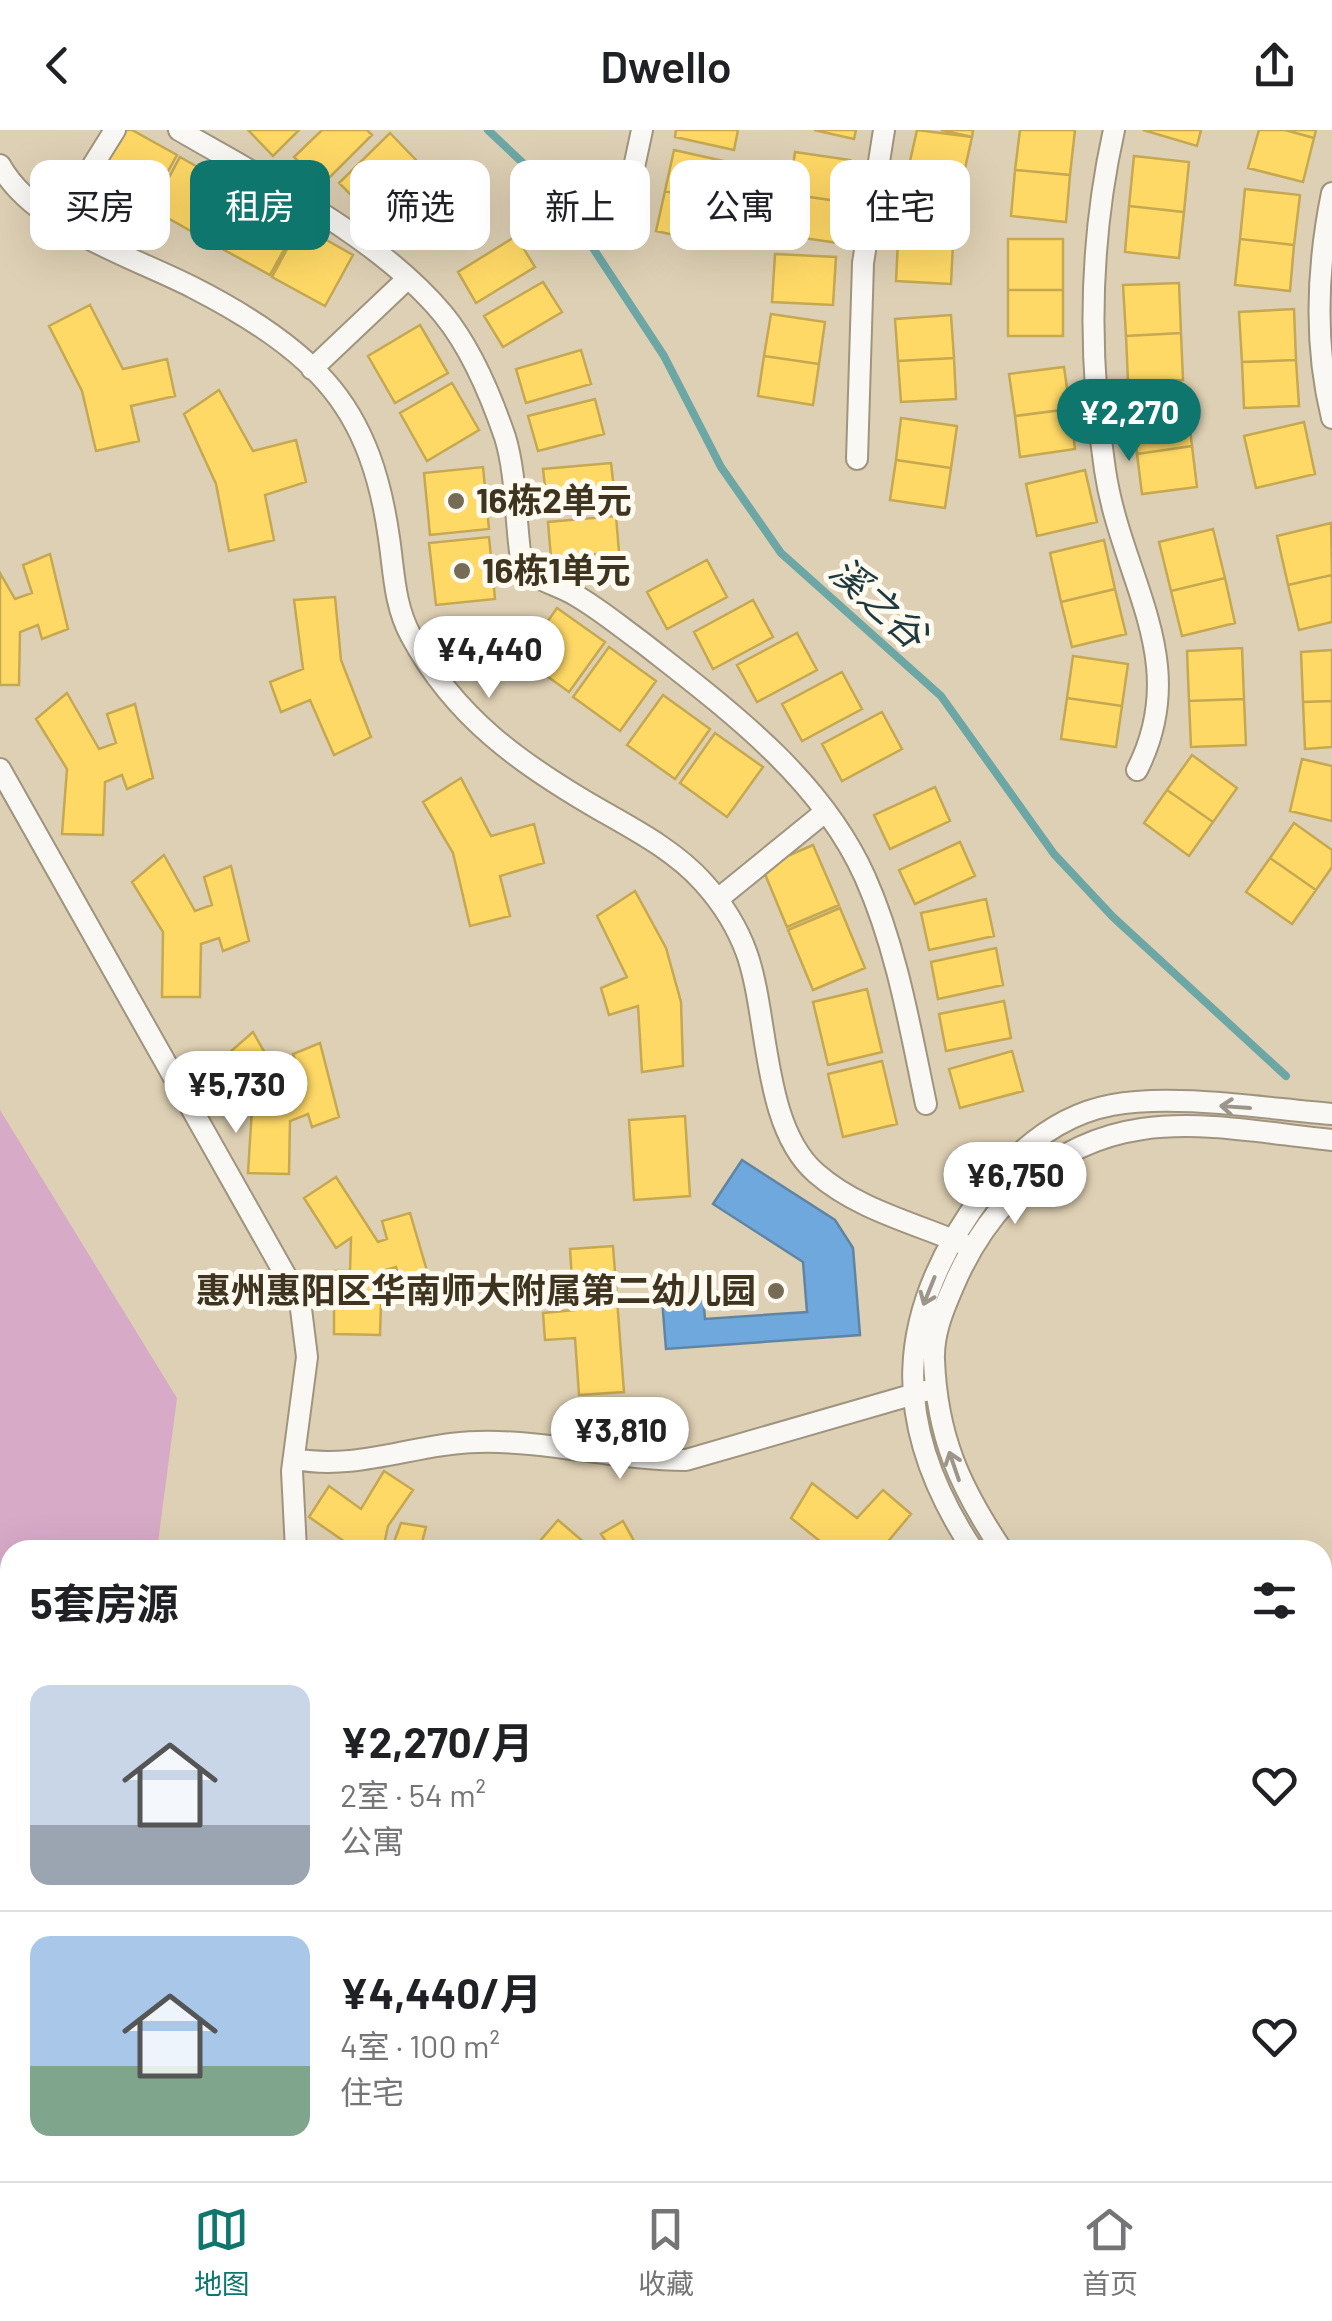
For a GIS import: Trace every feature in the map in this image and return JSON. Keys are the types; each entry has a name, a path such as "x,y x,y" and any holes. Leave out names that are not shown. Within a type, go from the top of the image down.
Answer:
{"street":[{"path":"96,160 114,130"},
{"path":"179,130 282,190 382,258 443,314 476,368 506,440 522,566 538,580 574,594 755,732 825,812 864,874 890,942 926,1104"},
{"path":"636,160 642,130"},
{"path":"857,459 864,264 884,130"},
{"path":"1114,130 1095,236 1093,318 1106,475 1151,631 1161,685 1156,734 1137,770"},
{"path":"0,165 6,177 30,197"},
{"path":"1332,193 1324,232 1319,306 1323,381 1332,418"},
{"path":"117,250 196,289 268,334 312,368 348,408 375,466 395,594 408,632 444,692 500,747 658,843 718,898 748,958 766,1050 788,1132 814,1172 849,1195 961,1243"},
{"path":"312,368 406,280"},
{"path":"0,768 300,1302 307,1357 291,1496 295,1540"},
{"path":"718,898 825,812"},
{"path":"967,1540 928,1470 914,1394 912,1359 920,1314 1000,1173 1034,1140 1066,1120 1112,1105 1153,1102 1332,1114"},
{"path":"995,1540 963,1492 942,1432 933,1357 961,1243 1031,1178 1096,1140 1142,1128 1184,1127 1332,1140"},
{"path":"295,1459 334,1463 432,1444 480,1442 647,1460 686,1460 937,1388"}],"shaded area":[{"path":"0,1110 177,1398 158,1540 0,1540"}],"building: 住宅":[{"path":"121,130 132,130 177,155 170,168 170,160 104,160"},
{"path":"248,130 299,130 273,156"},
{"path":"322,130 367,130 372,135 330,177 330,160 294,157"},
{"path":"676,130 738,130 734,150 675,137"},
{"path":"814,130 856,130 854,139"},
{"path":"917,130 972,137 967,160 910,160"},
{"path":"941,130 973,130 972,137"},
{"path":"1020,130 1075,130 1070,175 1015,170"},
{"path":"1143,130 1201,130 1197,146"},
{"path":"1259,130 1285,130 1314,138 1303,182 1248,168"},
{"path":"1285,130 1316,130 1314,138"},
{"path":"390,133 416,160 362,160"},
{"path":"674,150 719,160 672,160"},
{"path":"795,152 850,160 830,160 830,200 810,197 810,160 794,160"},
{"path":"1134,156 1189,162 1184,212 1129,206"},
{"path":"180,157 190,163 190,231 170,219 170,176"},
{"path":"1015,170 1070,175 1066,222 1011,216"},
{"path":"350,172 350,194 339,183"},
{"path":"1245,189 1300,195 1294,245 1240,239"},
{"path":"665,191 670,192 670,234 656,231"},
{"path":"810,197 830,200 830,242 810,239"},
{"path":"1129,206 1184,212 1179,258 1125,252"},
{"path":"1008,239 1063,239 1063,290 1008,290"},
{"path":"1240,239 1294,245 1290,291 1235,285"},
{"path":"510,240 510,250 525,250 535,267 476,303 458,272"},
{"path":"330,242 353,255 325,306 272,277 287,250 330,250"},
{"path":"224,250 284,250 270,275"},
{"path":"898,250 953,250 951,284 896,281"},
{"path":"775,254 836,257 833,305 772,302"},
{"path":"543,282 562,312 503,347 484,316"},
{"path":"1179,283 1181,333 1126,336 1123,285"},
{"path":"1008,290 1063,290 1063,336 1008,336"},
{"path":"90,305 123,369 167,359 175,396 131,406 139,441 96,451 82,391 49,326"},
{"path":"1294,309 1296,360 1242,362 1239,312"},
{"path":"771,314 825,322 819,364 764,356"},
{"path":"951,315 954,358 898,361 895,319"},
{"path":"420,325 448,373 395,403 368,356"},
{"path":"1181,333 1183,380 1128,382 1126,336"},
{"path":"581,350 591,384 526,403 516,369"},
{"path":"764,356 819,364 813,405 758,396"},
{"path":"954,358 956,399 901,402 898,361"},
{"path":"1296,360 1299,406 1244,408 1242,362"},
{"path":"1064,367 1070,409 1015,416 1009,374"},
{"path":"452,383 479,430 427,461 400,413"},
{"path":"219,390 253,451 296,440 306,482 265,495 274,540 229,551 216,484 184,414"},
{"path":"595,399 604,434 538,451 528,416"},
{"path":"1187,404 1192,446 1137,454 1131,412"},
{"path":"1070,409 1075,449 1020,457 1015,416"},
{"path":"901,418 957,426 951,468 896,460"},
{"path":"1304,422 1315,474 1256,488 1244,436"},
{"path":"1192,446 1197,487 1142,494 1137,454"},
{"path":"896,460 951,468 945,508 890,500"},
{"path":"611,463 615,498 547,505 543,469"},
{"name":"16栋2单元","path":"483,467 489,529 430,535 424,473"},
{"path":"1085,470 1097,522 1037,536 1026,484"},
{"path":"616,516 619,552 551,558 548,522"},
{"path":"1331,523 1332,575 1288,585 1277,536"},
{"path":"1213,529 1225,578 1171,591 1159,542"},
{"name":"16栋1单元","path":"489,537 495,599 436,605 429,543"},
{"path":"1104,540 1115,589 1061,602 1050,553"},
{"path":"50,554 68,629 42,639 38,625 20,632 19,685 0,685 0,573 15,599 32,593 23,565"},
{"path":"707,560 727,597 667,629 647,592"},
{"path":"1332,575 1332,622 1299,630 1288,585"},
{"path":"1225,578 1235,623 1182,636 1171,591"},
{"path":"1115,589 1126,634 1072,647 1061,602"},
{"path":"335,597 341,660 371,737 334,755 310,700 281,712 270,682 303,669 294,600"},
{"path":"753,600 773,637 713,669 694,632"},
{"path":"557,608 605,642 569,692 522,658"},
{"path":"797,633 817,670 757,702 737,665"},
{"path":"609,647 656,681 620,731 573,697"},
{"path":"1242,648 1244,699 1189,701 1187,651"},
{"path":"1332,650 1332,701 1303,702 1301,652"},
{"path":"1073,656 1128,664 1122,706 1067,698"},
{"path":"842,672 862,709 802,741 782,704"},
{"path":"67,693 99,749 116,743 107,714 135,704 153,778 127,789 122,775 105,782 103,835 62,834 67,769 36,719"},
{"path":"663,695 710,729 675,779 627,745"},
{"path":"1067,698 1122,706 1116,747 1061,739"},
{"path":"1244,699 1246,745 1191,747 1189,701"},
{"path":"1332,701 1332,747 1305,749 1303,702"},
{"path":"882,712 902,749 842,781 822,744"},
{"path":"715,733 763,767 727,817 680,783"},
{"path":"1192,755 1237,788 1213,822 1167,790"},
{"path":"1302,759 1332,766 1332,821 1290,811"},
{"path":"461,778 491,836 534,824 544,863 500,876 510,916 470,926 453,853 423,802"},
{"path":"935,787 950,821 890,849 874,815"},
{"path":"1167,790 1213,822 1189,856 1144,823"},
{"path":"1294,823 1332,850 1332,867 1316,890 1270,858"},
{"path":"960,842 975,876 915,904 899,870"},
{"path":"813,845 839,905 787,927 762,867"},
{"path":"164,855 195,911 212,905 204,877 231,866 249,941 223,951 219,938 201,944 200,997 162,997 163,932 132,882"},
{"path":"1270,858 1316,890 1292,924 1246,892"},
{"path":"635,891 666,948 681,1002 683,1066 642,1072 638,1006 609,1015 601,988 627,977 597,916"},
{"path":"986,899 994,936 929,950 921,913"},
{"path":"840,908 865,968 813,990 788,930"},
{"path":"996,948 1003,985 938,999 931,962"},
{"path":"867,989 882,1052 828,1065 813,1002"},
{"path":"1004,1001 1011,1038 946,1051 939,1014"},
{"path":"253,1032 285,1088 302,1082 293,1054 320,1043 339,1117 312,1127 308,1114 290,1121 289,1174 248,1173 252,1108 222,1059"},
{"path":"1012,1051 1023,1091 960,1108 949,1069"},
{"path":"882,1061 897,1124 843,1137 828,1074"},
{"path":"685,1116 690,1196 634,1200 629,1120"},
{"path":"336,1177 378,1242 387,1239 382,1221 410,1213 430,1281 402,1289 396,1267 382,1271 380,1335 334,1334 334,1271 350,1271 351,1238 336,1248 304,1198"},
{"path":"613,1246 624,1392 579,1395 575,1338 545,1340 543,1313 574,1310 570,1249"},
{"path":"384,1471 413,1490 388,1526 385,1540 342,1540 309,1517 329,1486 361,1509"},
{"path":"812,1483 857,1518 883,1490 911,1514 889,1540 818,1540 791,1518"},
{"path":"558,1520 581,1540 541,1540"},
{"path":"623,1521 633,1540 605,1540 601,1534"},
{"path":"401,1523 426,1527 423,1540 395,1540"}],"building: 学校":[{"path":"742,1160 835,1220 853,1248 860,1335 666,1349 662,1299 703,1296 705,1319 807,1312 803,1262 713,1204"}],"waterway":[{"name":"溪之谷","path":"488,130 560,198 664,356 721,467 781,553 941,696 1054,854 1113,917 1286,1076"}],"place":[{"name":"16栋2单元","path":"456,501"},
{"name":"16栋1单元","path":"462,571"},
{"name":"惠州惠阳区华南师大附属第二幼儿园","path":"776,1291"}]}
